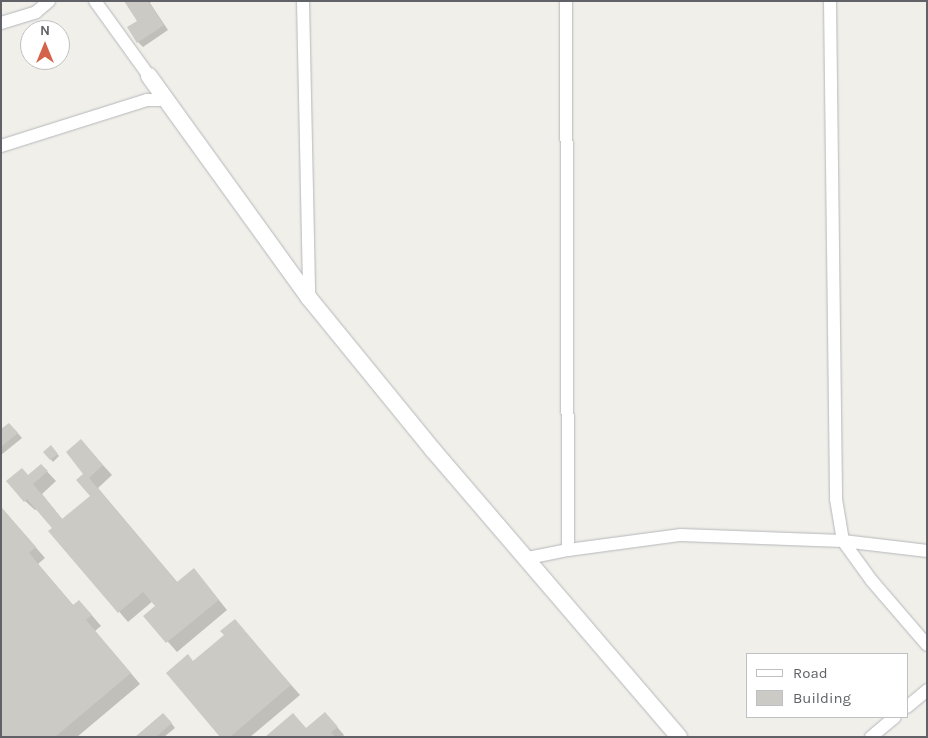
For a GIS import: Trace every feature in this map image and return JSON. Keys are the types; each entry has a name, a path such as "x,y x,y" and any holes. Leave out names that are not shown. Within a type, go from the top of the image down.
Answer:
{"street":[{"path":"1,23 36,12 49,1"},
{"path":"95,1 309,298 433,450 528,558 679,737"},
{"path":"303,1 309,298"},
{"path":"566,1 568,550"},
{"path":"830,1 836,489 843,541 872,580 927,645"},
{"path":"1,146 147,100 166,100"},
{"path":"528,558 568,550 681,534 843,541 927,551"},
{"path":"908,706 927,690"},
{"path":"872,737 894,718"}],"building":[{"path":"124,1 148,1 164,25 137,43 127,27 137,21"},
{"path":"9,423 18,433 1,447 1,429"},
{"path":"81,439 103,465 89,478 177,582 194,568 219,600 166,643 143,616 155,606 143,592 118,613 48,531 52,528 27,499 24,502 6,481 22,468 28,475 41,464 48,471 33,484 62,519 90,496 76,480 83,474 66,452"},
{"path":"51,445 58,454 50,460 43,452"},
{"path":"1,507 36,547 29,553 73,605 79,600 92,615 86,620 131,673 55,737 1,737"},
{"path":"235,619 291,685 230,737 220,737 166,673 188,654 193,661 224,635 220,631"},
{"path":"325,712 338,727 331,732 335,737 265,737 293,713 306,728"},
{"path":"163,713 172,723 156,737 135,737"}]}
